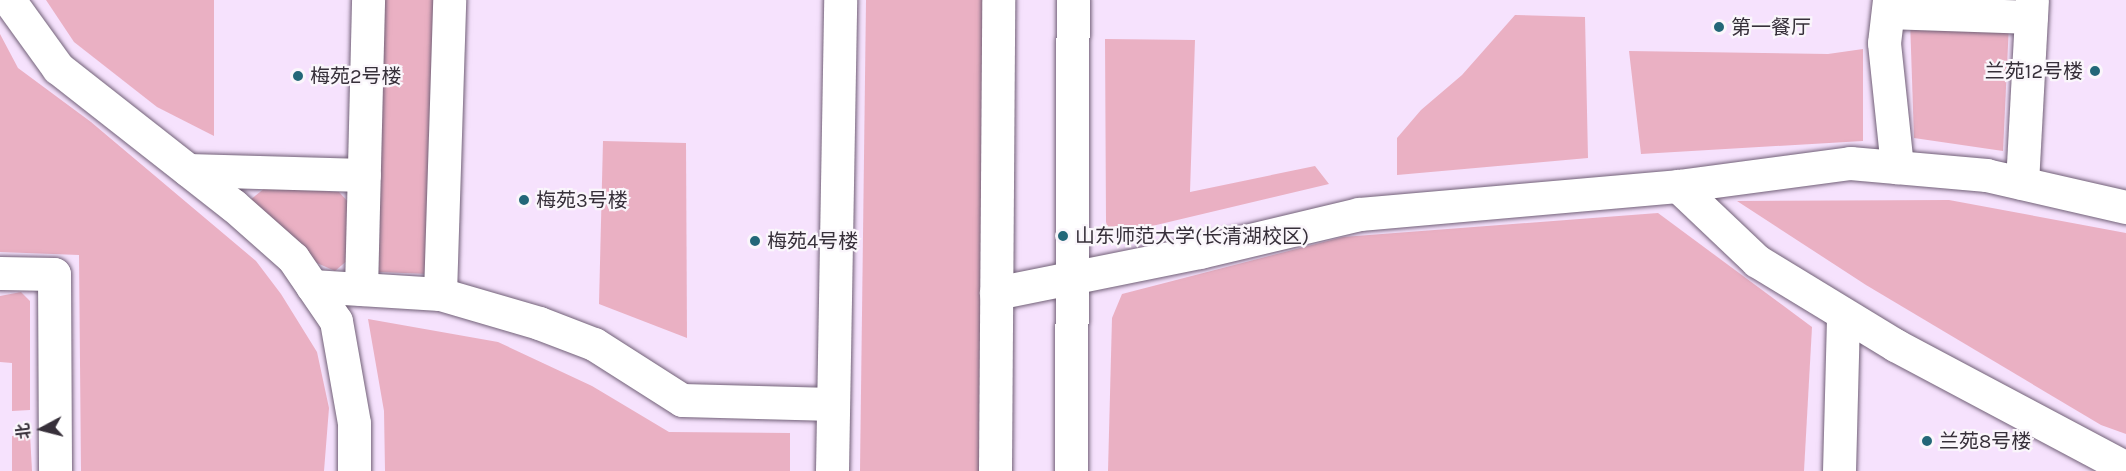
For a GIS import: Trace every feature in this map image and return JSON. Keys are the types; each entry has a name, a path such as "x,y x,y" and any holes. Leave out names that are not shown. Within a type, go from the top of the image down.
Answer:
{"street":[{"path":"9,0 58,68 188,170 293,258 336,321 354,423 354,471"},
{"path":"361,289 368,0"},
{"path":"440,294 449,0"},
{"path":"832,471 840,0"},
{"path":"995,471 998,0"},
{"path":"1071,471 1073,0"},
{"path":"1897,167 1884,43 1888,6 2031,8 2022,183"},
{"path":"996,293 1072,279 1359,214 1678,186 1850,163 1986,175 2126,207"},
{"path":"188,170 364,175"},
{"path":"1678,186 1756,261 1843,314 2126,468"},
{"path":"0,273 54,274 55,471"},
{"path":"312,285 440,294 594,344 681,400 833,404"},
{"path":"1839,471 1843,314"}],"shaded area":[{"path":"46,0 214,0 214,136 157,107 74,42"},
{"path":"383,0 434,0 429,274 379,272"},
{"path":"866,0 991,0 995,471 860,471"},
{"path":"1515,15 1585,17 1588,158 1397,175 1397,138 1421,110 1462,75"},
{"path":"1910,20 2009,24 2003,151 1914,138"},
{"path":"0,34 18,68 91,122 256,261 281,294 317,352 329,408 324,471 81,471 79,255 0,252"},
{"path":"1105,39 1195,40 1190,192 1315,166 1329,184 1110,236 1106,222"},
{"path":"1863,49 1863,141 1641,154 1629,51 1828,54"},
{"path":"603,141 686,143 687,338 599,304"},
{"path":"265,188 339,192 351,205 349,259 335,271 317,263 250,200"},
{"path":"1949,200 2126,233 2126,434 2101,425 1866,285 1737,201"},
{"path":"1658,213 1812,327 1804,471 1108,471 1112,318 1122,294 1343,237"},
{"path":"21,292 30,301 30,410 12,411 12,363 0,362 0,296"},
{"path":"368,319 498,342 592,386 669,432 790,433 790,471 385,471 384,411"},
{"path":"30,434 32,471 12,471 12,436"}],"place":[{"name":"第一餐厅","path":"1719,27"},
{"name":"兰苑12号楼","path":"2095,71"},
{"name":"梅苑2号楼","path":"298,76"},
{"name":"梅苑3号楼","path":"524,200"},
{"name":"山东师范大学(长清湖校区)","path":"1063,236"},
{"name":"梅苑4号楼","path":"755,241"},
{"name":"兰苑8号楼","path":"1927,441"}]}
